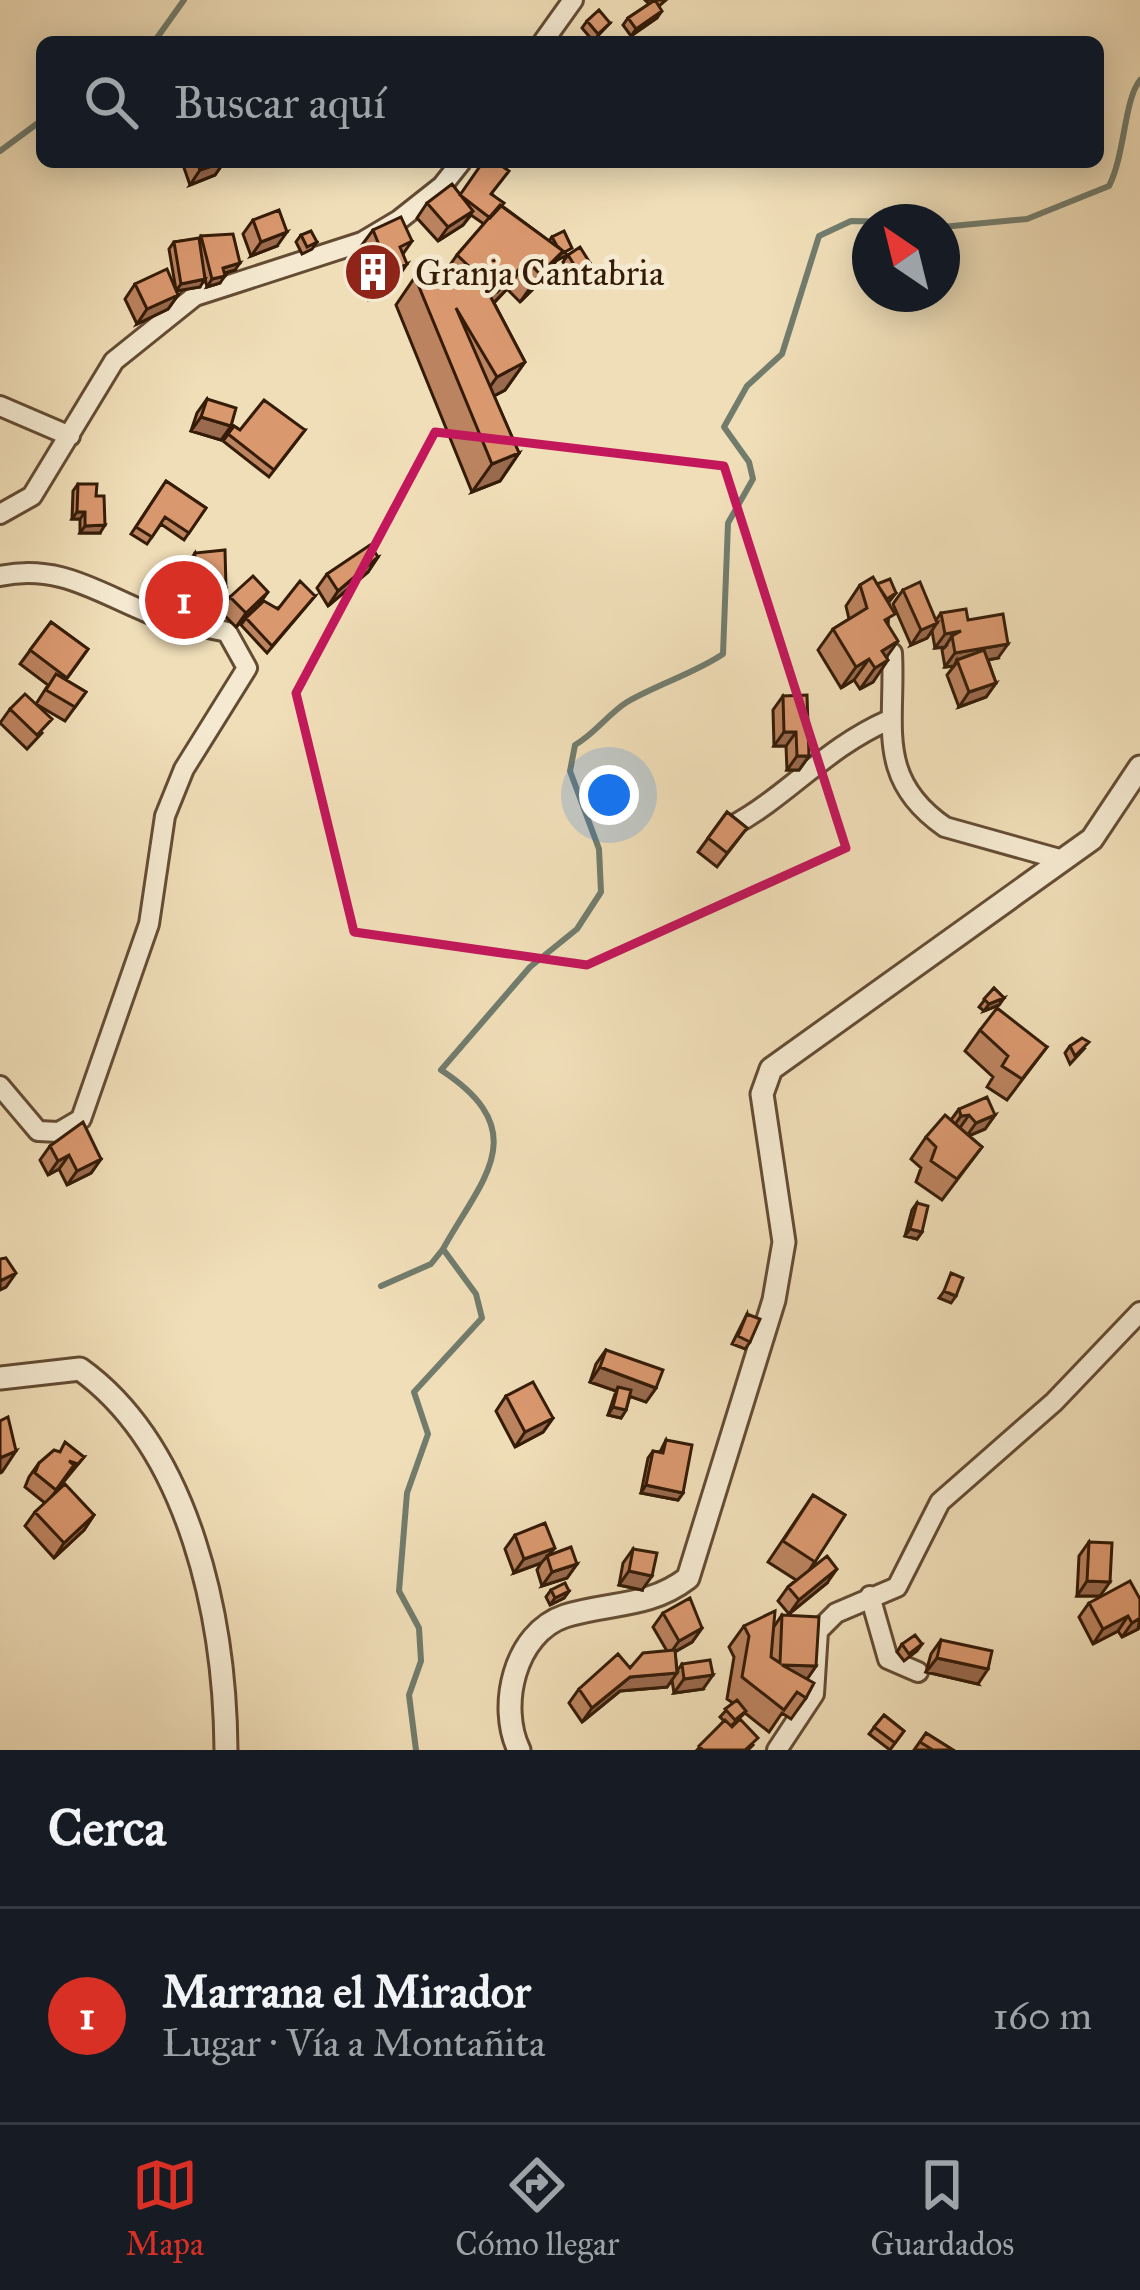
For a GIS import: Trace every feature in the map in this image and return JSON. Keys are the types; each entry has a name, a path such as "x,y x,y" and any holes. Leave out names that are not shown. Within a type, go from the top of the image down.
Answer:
{"street":[{"path":"547,36 574,0"},
{"path":"0,514 32,496 114,361 194,296 362,242 399,220 442,186 456,168"},
{"path":"0,406 70,436"},
{"path":"0,576 49,572 79,579 145,612 227,632 247,668 184,769 165,816 149,924 81,1119 59,1132 38,1131 0,1086"},
{"path":"892,653 892,760 928,816 944,827 1063,860"},
{"path":"732,826 757,812 831,750 889,720"},
{"path":"519,1750 507,1726 513,1676 538,1632 564,1616 663,1598 688,1578 774,1300 784,1242 762,1094 771,1069 1092,839 1140,767"},
{"path":"777,1750 814,1694 818,1631 836,1613 897,1586 940,1502 1054,1402 1140,1312"},
{"path":"0,1378 80,1369 131,1415 208,1581 226,1750"},
{"path":"869,1596 888,1659 918,1672"}],"highlighted area":[{"path":"435,432 724,466 846,848 587,965 354,932 296,693"}],"building":[{"path":"655,0 662,11 636,29 628,18"},
{"path":"599,10 610,23 598,34 587,21"},
{"path":"479,168 509,171 491,194 504,203 490,218 460,195"},
{"path":"452,184 473,211 448,227 427,203"},
{"path":"500,205 563,251 540,274 527,261 497,292 487,290 525,362 497,377 456,308 519,453 492,464 415,277 439,266 444,277 456,272 463,285 477,274 457,255"},
{"path":"279,210 287,232 261,242 253,220"},
{"path":"401,217 412,241 400,247 407,264 390,272 373,230"},
{"path":"311,231 317,242 307,247 301,235"},
{"path":"564,231 572,248 561,254 552,237"},
{"path":"233,234 240,263 223,268 225,276 212,279 201,236"},
{"path":"199,238 205,279 181,284 174,242"},
{"path":"580,247 590,263 578,271 568,255"},
{"path":"167,269 178,295 147,309 135,284"},
{"path":"207,399 236,408 231,426 201,417"},
{"path":"264,400 305,430 274,470 228,434 234,426 240,430"},
{"path":"166,481 206,508 189,533 165,517 152,537 136,527"},
{"path":"78,484 97,484 96,496 104,496 105,525 85,526 85,512 77,512"},
{"path":"370,545 378,557 338,591 327,574"},
{"path":"225,550 226,588 179,578 181,566 194,567 195,553"},
{"path":"253,576 268,592 246,613 230,597"},
{"path":"873,577 895,614 885,620 898,641 882,651 888,660 875,668 869,659 856,667 833,629 867,608 860,585"},
{"path":"890,579 896,593 887,599 877,584"},
{"path":"300,581 315,596 272,646 246,618 264,601 278,609"},
{"path":"920,582 937,623 921,630 903,590"},
{"path":"966,609 968,620 1003,614 1008,644 955,653 952,636 961,631 945,634 941,613"},
{"path":"51,622 88,649 67,678 30,650"},
{"path":"984,650 996,683 969,692 957,660"},
{"path":"56,674 86,692 75,707 46,690"},
{"path":"25,694 52,719 37,735 10,709"},
{"path":"807,695 809,756 797,756 796,732 784,732 783,696"},
{"path":"727,812 747,828 727,853 708,838"},
{"path":"994,988 1004,998 989,1004 984,999"},
{"path":"997,1008 1047,1047 1022,1079 1002,1066 1008,1056 980,1030"},
{"path":"1082,1038 1089,1042 1075,1056 1070,1046"},
{"path":"987,1097 995,1115 976,1123 969,1115 961,1116 959,1109"},
{"path":"945,1115 982,1147 957,1179 931,1161 936,1147 926,1137"},
{"path":"83,1122 101,1159 77,1171 69,1155 58,1161 50,1146"},
{"path":"917,1203 928,1206 922,1232 910,1229"},
{"path":"6,1258 16,1273 0,1281 0,1259"},
{"path":"951,1273 963,1278 956,1296 944,1291"},
{"path":"747,1314 760,1319 750,1342 738,1336"},
{"path":"606,1350 663,1370 656,1388 600,1367"},
{"path":"533,1382 553,1418 525,1432 506,1396"},
{"path":"618,1387 631,1390 626,1410 613,1407"},
{"path":"8,1417 16,1451 0,1458 0,1421"},
{"path":"666,1440 692,1445 683,1493 646,1485 653,1451 663,1453"},
{"path":"65,1442 84,1457 78,1464 69,1461 74,1465 56,1490 35,1473 39,1463 54,1450 60,1452"},
{"path":"65,1484 94,1515 64,1543 35,1512"},
{"path":"813,1495 845,1515 815,1562 783,1541"},
{"path":"545,1523 555,1548 524,1559 515,1535"},
{"path":"1089,1542 1112,1543 1110,1582 1087,1581"},
{"path":"571,1547 577,1564 552,1572 547,1556"},
{"path":"633,1549 657,1553 652,1576 629,1571"},
{"path":"827,1556 837,1569 799,1600 788,1587"},
{"path":"1130,1581 1140,1599 1140,1618 1132,1623 1128,1616 1103,1629 1089,1603"},
{"path":"565,1583 569,1591 555,1598 551,1590"},
{"path":"690,1598 702,1628 679,1641 663,1613"},
{"path":"775,1611 771,1657 780,1663 782,1615 819,1617 816,1666 782,1665 814,1683 806,1698 797,1692 784,1710 742,1677 749,1636 744,1626"},
{"path":"915,1635 922,1644 909,1654 902,1644"},
{"path":"941,1640 992,1651 988,1669 937,1658"},
{"path":"675,1650 677,1673 630,1677 592,1708 579,1689 618,1654 630,1668 643,1653"},
{"path":"710,1660 713,1675 684,1679 682,1664"},
{"path":"737,1700 746,1711 735,1720 725,1709"},
{"path":"884,1715 904,1731 895,1743 874,1727"},
{"path":"740,1719 758,1738 745,1750 703,1750 699,1746 725,1720 732,1727"},
{"path":"926,1733 953,1750 933,1750 920,1742"}],"waterway":[{"path":"158,36 184,0"},
{"path":"960,225 1027,219 1109,186 1140,80"},
{"path":"0,151 36,124"},
{"path":"416,1750 409,1695 421,1661 419,1628 399,1591 407,1493 428,1434 414,1392 482,1318 476,1294 443,1249 484,1178 493,1136 487,1114 441,1070 530,967 577,929 601,892 599,849 570,771 575,745 627,702 723,654 728,523 753,479 749,462 724,427 747,386 782,354 819,236 852,221"},
{"path":"381,1286 431,1264 443,1249"}],"place":[{"name":"Granja Cantabria","path":"373,272"},
{"name":"Marrana el Mirador","path":"184,600"}]}
